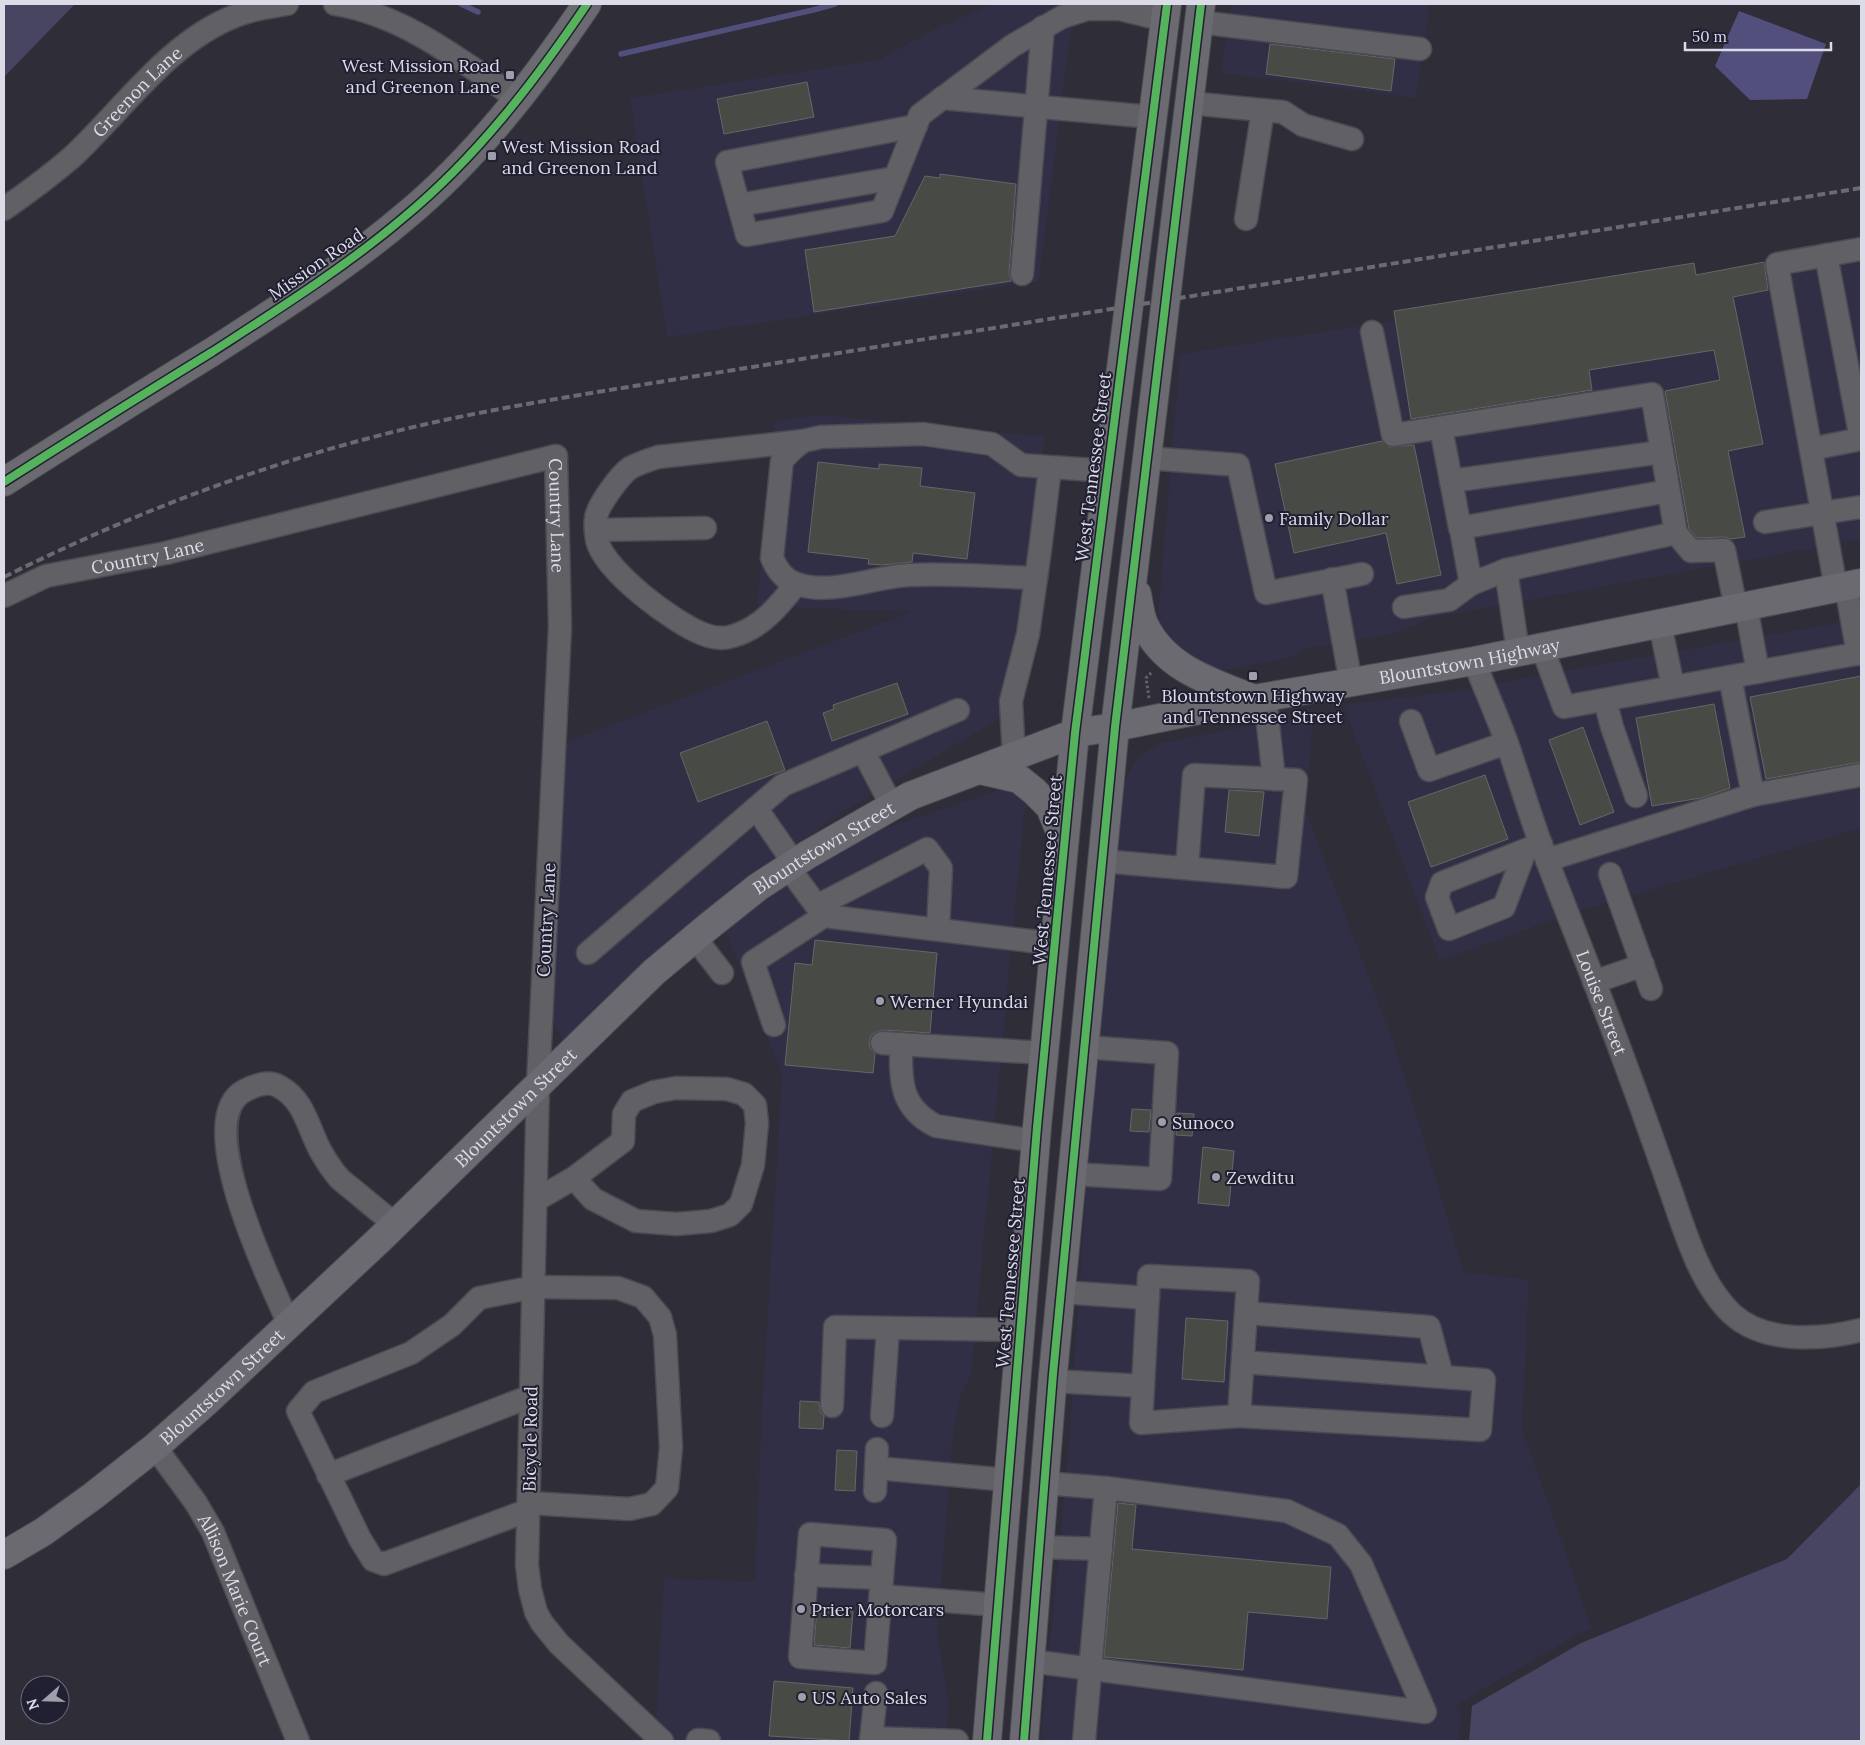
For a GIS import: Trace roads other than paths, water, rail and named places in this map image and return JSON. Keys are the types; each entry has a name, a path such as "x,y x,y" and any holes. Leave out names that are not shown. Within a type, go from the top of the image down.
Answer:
{"main road":[{"name":"Mission Road","path":"4,482 232,339 343,266 404,218 437,187 518,99 587,4"},
{"path":"1024,1741 1052,1382 1115,728 1194,68 1173,26 1183,11"},
{"name":"West Tennessee Street","path":"987,1741 1036,1141 1075,733 1152,117 1183,11"},
{"path":"1133,578 1143,623 1154,643 1166,655 1194,675 1260,698"},
{"name":"Blountstown Highway","path":"1075,733 1115,728 1260,698 1474,661 1848,586"},
{"name":"Blountstown Street","path":"4,1555 43,1532 93,1496 155,1447 206,1402 395,1224 654,972 758,887 791,865 910,796 1075,733"},
{"path":"980,770 1019,779 1034,791 1050,807 1064,844"},
{"path":"1008,1480 1044,1483"}],"street":[{"name":"Greenon Lane","path":"4,209 70,158 169,59 198,36 235,16 259,8 287,4"},
{"path":"335,4 360,8 403,25 429,39 518,99"},
{"path":"916,126 727,162 747,234 882,210 916,126 920,115 1012,46 1062,17 1087,9 1120,8 1183,11 1420,50"},
{"path":"1022,274 1044,27"},
{"path":"942,98 1152,117"},
{"path":"1189,103 1283,112 1302,125 1352,138"},
{"path":"1246,219 1263,110"},
{"path":"739,205 895,178"},
{"path":"1506,570 1530,650 1564,708 1860,654 1848,586 1823,513 1777,264 1861,249"},
{"path":"1811,449 1861,439 1826,255"},
{"path":"1372,332 1393,435 1652,394 1676,533 1691,551 1724,550 1758,672"},
{"path":"1441,428 1471,584"},
{"path":"796,584 777,609 754,628 732,637 719,638 704,634 682,624 663,611 631,585 602,554 597,540 596,516 603,502 628,469 658,456 804,441 821,437 923,434 992,444 1021,465 1108,471"},
{"path":"804,441 782,460 772,558 779,572 796,584 818,588 909,574 1036,578"},
{"path":"1451,481 1662,452"},
{"name":"Country Lane","path":"4,596 46,576 166,553 556,456 560,627 538,1084"},
{"path":"1147,458 1238,465 1266,593 1362,574"},
{"path":"1014,757 1011,701 1028,634 1050,468"},
{"path":"1461,532 1668,491"},
{"path":"1765,522 1861,507"},
{"path":"596,530 705,528"},
{"path":"1404,607 1449,600 1471,584 1506,570 1676,533"},
{"path":"1332,579 1351,683"},
{"path":"1660,624 1673,687"},
{"name":"Louise Street","path":"1474,661 1506,743 1537,851 1594,982 1624,1060 1689,1244 1706,1278 1724,1305 1734,1316 1753,1327 1769,1333 1798,1336 1842,1334 1861,1330"},
{"path":"1730,677 1753,795"},
{"path":"1260,698 1274,779"},
{"path":"1605,700 1612,727 1636,796"},
{"path":"588,953 783,785 958,710"},
{"path":"1411,721 1429,770 1506,743"},
{"path":"863,751 892,806"},
{"path":"1102,861 1286,877 1296,780 1194,775 1187,868"},
{"path":"1537,851 1504,907 1449,929 1437,897 1442,883 1537,851 1753,795 1861,775"},
{"path":"756,808 820,911 1055,944"},
{"path":"774,1024 754,962 820,911 927,849 941,868 938,929"},
{"path":"1610,874 1651,989"},
{"path":"695,938 722,973"},
{"path":"1594,982 1643,965"},
{"path":"1036,1141 936,1126 925,1120 910,1103 903,1090 892,1043 1044,1053"},
{"path":"1072,1174 1160,1179 1168,1053 1084,1047"},
{"path":"289,1324 248,1230 228,1161 226,1133 229,1109 236,1095 262,1083 278,1085 290,1093 305,1113 320,1150 340,1178 395,1224"},
{"name":"Bicycle Road","path":"538,1084 527,1565 530,1589 536,1612 542,1623 559,1644 662,1741"},
{"path":"536,1200 574,1178 623,1141 624,1114 632,1101 654,1092 676,1088 727,1089 744,1094 755,1105 757,1123 753,1165 741,1204 730,1215 712,1221 678,1224 636,1221 593,1199 574,1178"},
{"path":"1239,1416 1248,1281 1149,1276 1141,1423 1239,1416 1480,1430 1484,1380 1243,1362"},
{"path":"534,1287 618,1288 643,1297 660,1317 665,1335 672,1446 667,1488 652,1504 629,1509 529,1506 384,1564 373,1560 328,1475 298,1412 314,1392 411,1352 452,1325 479,1298 534,1287"},
{"path":"1061,1292 1148,1298"},
{"path":"1246,1313 1429,1327 1442,1376"},
{"path":"832,1406 835,1327 1021,1330"},
{"path":"882,1416 888,1328"},
{"path":"1052,1382 1143,1386"},
{"path":"328,1475 531,1396"},
{"name":"Allison Marie Court","path":"155,1447 196,1503 213,1532 298,1741"},
{"path":"875,1491 877,1458 1008,1480"},
{"path":"1030,1661 1425,1712 1361,1564 1338,1535 1287,1511 1106,1488 1044,1483"},
{"path":"1084,1741 1106,1488"},
{"path":"810,1534 885,1540 881,1587 875,1663 800,1657 810,1534"},
{"path":"1039,1547 1101,1549"},
{"path":"806,1574 998,1605"},
{"path":"876,1693 871,1740 957,1741"}],"waterway":[{"path":"461,4 478,12"},
{"path":"621,54 835,4"}],"railway":[{"path":"4,577 97,534 190,495 335,447 444,420 622,388 1861,188"}],"place":[{"name":"West Mission Road and Greenon Lane","path":"510,75"},
{"name":"West Mission Road and Greenon Land","path":"492,156"},
{"name":"Family Dollar","path":"1269,518"},
{"name":"Blountstown Highway and Tennessee Street","path":"1253,676"},
{"name":"Werner Hyundai","path":"880,1001"},
{"name":"Sunoco","path":"1162,1122"},
{"name":"Zewditu","path":"1216,1177"},
{"name":"Prier Motorcars","path":"801,1609"},
{"name":"US Auto Sales","path":"802,1697"}]}
